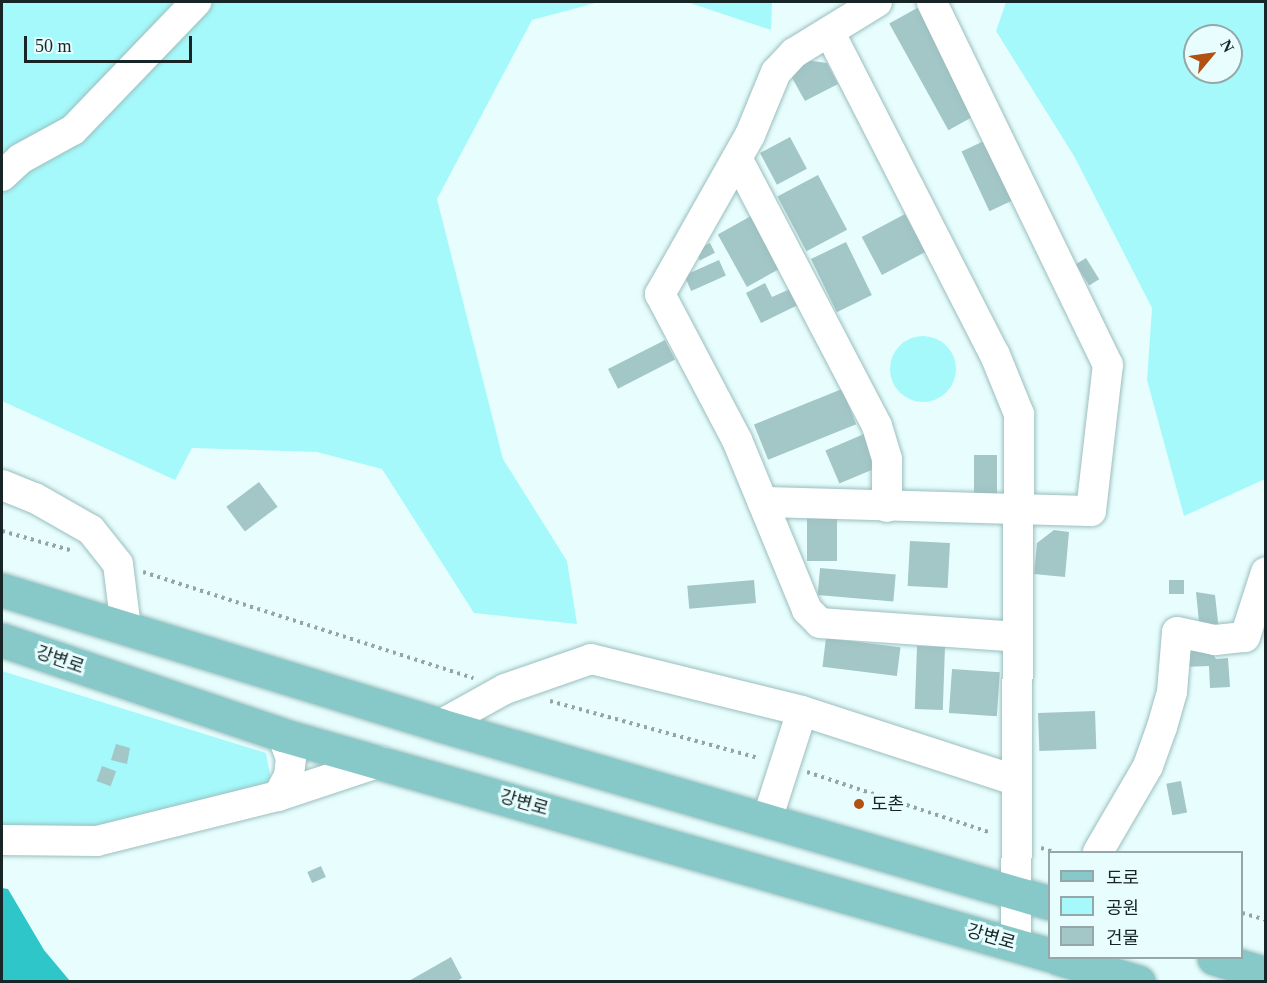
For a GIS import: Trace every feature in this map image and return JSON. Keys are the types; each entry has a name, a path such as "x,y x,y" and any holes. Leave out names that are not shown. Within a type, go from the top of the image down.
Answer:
{"main road":[{"path":"2,590 440,725 1048,902"},
{"name":"강변로","path":"2,640 282,735 1048,954"},
{"path":"1066,959 1138,981"},
{"path":"1220,959 1266,974"}],"street":[{"path":"2,176 20,159 73,130 196,2"},
{"path":"877,2 830,33 794,53 776,72 737,158 660,294 737,440 807,610 820,623 1018,637"},
{"path":"763,502 1018,511 1091,511 1108,364 932,2"},
{"path":"830,33 1011,388 1019,414 1016,945"},
{"path":"737,158 877,426 886,459 887,507"},
{"path":"2,485 35,498 91,530 118,564 126,628"},
{"path":"1099,851 1148,766 1162,727 1172,692 1177,632 1215,640 1255,640 1266,572"},
{"path":"440,725 506,689 591,659 802,711 1017,781"},
{"path":"767,820 802,711"},
{"path":"278,796 289,776 291,758 282,735"},
{"path":"2,840 97,841 278,796 380,762"}],"path":[{"path":"1243,913 1266,921"}],"green space":[{"path":"2,2 599,2 532,20 437,199 503,459 567,561 577,624 474,613 382,469 317,452 192,448 175,480 2,401"},
{"path":"687,2 772,2 771,30"},
{"path":"1006,2 1265,2 1265,479 1184,516 1147,380 1152,308 1074,156 996,31"},
{"path":"923,336 936,339 946,346 953,356 956,369 953,382 946,392 936,399 923,402 910,399 900,392 893,382 890,369 893,356 900,346 910,339"},
{"path":"2,671 266,753 272,786 67,832 2,832"}],"shaded area":[{"path":"2,888 8,889 44,950 70,981 2,981"}],"building":[{"path":"919,7 978,114 948,130 889,23"},
{"path":"805,60 827,63 838,84 805,101 791,76"},
{"path":"790,137 807,169 777,185 760,153"},
{"path":"986,140 1014,200 989,211 962,151"},
{"path":"818,175 847,230 806,251 777,197"},
{"path":"905,214 925,252 882,275 862,237"},
{"path":"751,216 780,268 747,287 718,234"},
{"path":"846,242 872,295 837,312 811,259"},
{"path":"710,243 715,253 700,261 695,251"},
{"path":"1086,258 1099,279 1089,286 1076,264"},
{"path":"719,260 726,276 691,291 684,275"},
{"path":"765,283 772,297 790,289 798,305 761,323 746,293"},
{"path":"665,340 675,360 618,389 608,369"},
{"path":"842,389 856,424 768,460 754,425"},
{"path":"864,434 878,467 839,484 825,450"},
{"path":"974,455 997,455 997,495 974,495"},
{"path":"259,482 278,507 245,531 226,507"},
{"path":"807,517 837,517 837,561 807,561"},
{"path":"1054,530 1069,532 1065,577 1034,574 1037,543"},
{"path":"910,541 950,543 948,588 908,586"},
{"path":"820,568 896,575 893,602 818,595"},
{"path":"754,580 756,603 689,609 687,586"},
{"path":"1169,580 1184,580 1184,594 1169,594"},
{"path":"1196,592 1215,595 1219,631 1200,632"},
{"path":"826,638 900,647 897,676 822,667"},
{"path":"1206,645 1216,659 1228,658 1230,687 1210,688 1209,666 1182,667 1181,646"},
{"path":"917,646 945,647 943,710 915,709"},
{"path":"952,669 1000,672 997,716 949,713"},
{"path":"1095,711 1096,749 1039,751 1038,713"},
{"path":"116,744 130,748 127,764 111,760"},
{"path":"102,766 116,771 111,786 97,781"},
{"path":"1181,781 1187,812 1172,815 1166,784"},
{"path":"321,866 326,877 312,883 307,872"},
{"path":"451,957 462,978 455,982 407,982"}],"place":[{"name":"도촌","path":"859,804"}]}
